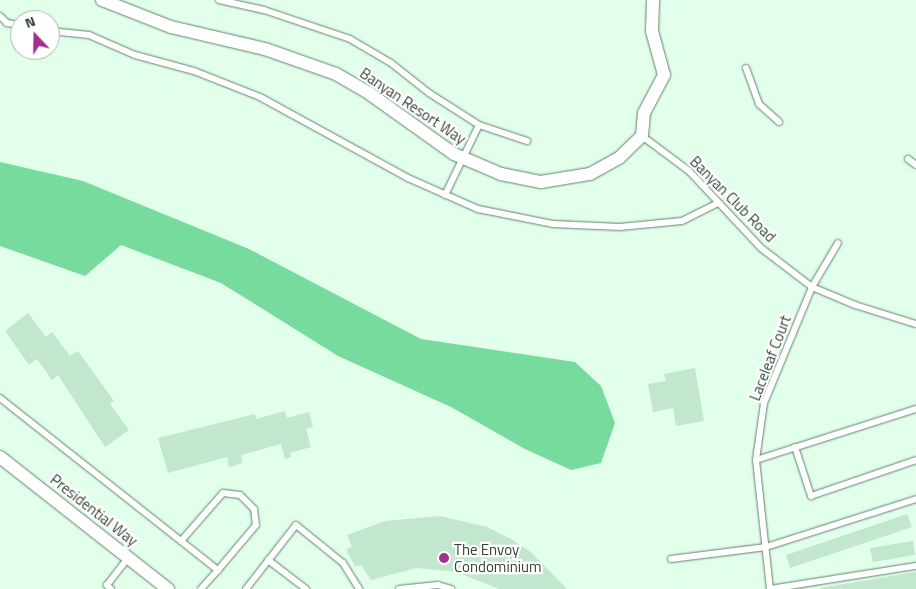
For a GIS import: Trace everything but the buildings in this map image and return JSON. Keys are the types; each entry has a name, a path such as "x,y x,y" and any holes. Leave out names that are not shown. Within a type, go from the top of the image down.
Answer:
{"street":[{"name":"Banyan Resort Way","path":"102,0 171,27 265,49 336,74 376,98 436,144 462,158 522,180 558,182 574,179 604,167 642,136"},
{"path":"642,136 644,112 664,75 652,31 653,0"},
{"name":"Presidential Way","path":"0,457 168,589"}],"lane":[{"path":"219,0 264,10 350,39 392,63 429,93 479,125 528,141"},
{"path":"0,16 10,24"},
{"path":"60,32 89,36 135,55 194,71 260,97 408,178 478,209 553,224 620,227 682,221 718,203"},
{"path":"746,68 759,104 779,122"},
{"path":"445,195 479,125"},
{"name":"Banyan Club Road","path":"642,136 689,171 761,248 812,286 855,305 916,324"},
{"path":"908,159 916,165"},
{"name":"Laceleaf Court","path":"770,589 756,460 767,395 812,286 838,243"},
{"path":"0,398 218,570"},
{"path":"756,460 916,409"},
{"path":"795,448 811,496 916,460"},
{"path":"181,541 223,493 240,495 254,509 256,525 201,589"},
{"path":"671,559 766,547 916,500"},
{"path":"246,589 296,525 342,563 359,589"},
{"path":"111,589 107,585 128,558"},
{"path":"268,560 306,589"},
{"path":"770,589 916,566"},
{"path":"399,589 438,585 451,589"}],"shaded area":[{"path":"0,162 83,181 249,249 421,339 575,362 601,386 615,423 601,463 571,470 525,449 451,407 338,356 221,283 121,245 85,276 0,246"}],"place":[{"name":"The Envoy Condominium","path":"444,558"}]}
